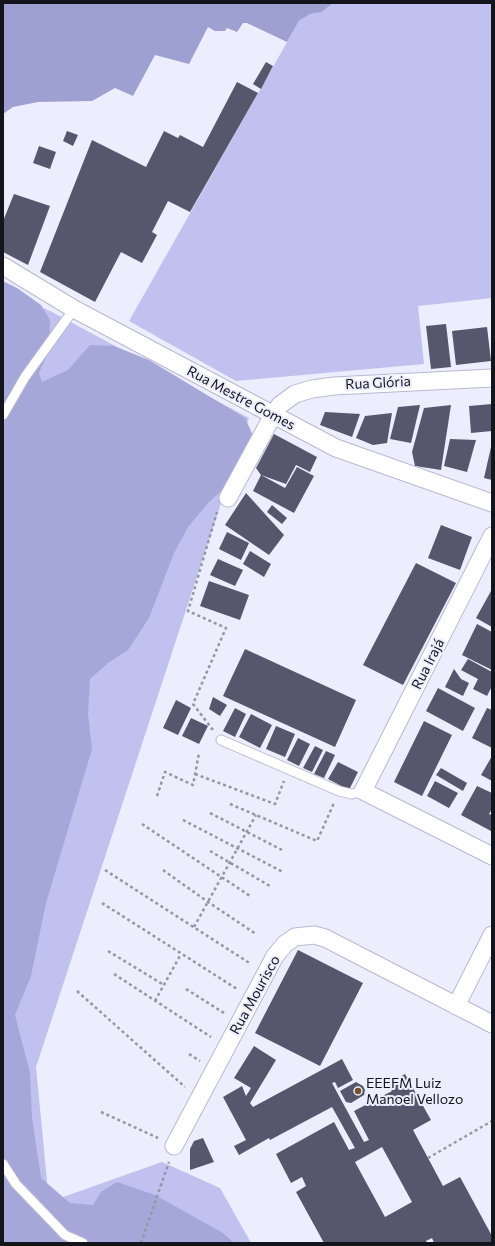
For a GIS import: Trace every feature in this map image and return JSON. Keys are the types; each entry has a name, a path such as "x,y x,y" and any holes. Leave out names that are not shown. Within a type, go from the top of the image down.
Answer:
{"street":[{"name":"Rua Mestre Gomes","path":"3,266 74,309 336,448 492,503"},
{"name":"Rua Glória","path":"228,498 273,415 280,405 295,394 312,389 334,386 492,378"},
{"name":"Rua Irajá","path":"363,791 492,536"},
{"path":"363,791 492,856"},
{"name":"Rua Mourisco","path":"174,1146 275,956 285,944 295,937 314,935 325,938 492,1024"},
{"path":"456,1006 492,935"}],"lane":[{"path":"3,415 25,377 74,309"},
{"path":"221,740 339,791 352,794 363,791"},
{"path":"3,1164 16,1184 65,1235 83,1243"}],"path":[{"path":"221,740 193,704 226,628 188,611 216,513 228,498"},
{"path":"157,796 165,772 193,785 199,752"},
{"path":"195,774 274,804 289,770"},
{"path":"230,804 317,841 339,791"},
{"path":"210,813 284,851"},
{"path":"194,927 256,815"},
{"path":"183,820 283,872"},
{"path":"142,824 250,896"},
{"path":"210,851 270,886"},
{"path":"105,870 266,974"},
{"path":"163,870 256,934"},
{"path":"102,902 252,999"},
{"path":"108,951 164,985"},
{"path":"155,1001 181,954"},
{"path":"114,974 227,1046"},
{"path":"186,989 240,1022"},
{"path":"77,991 199,1099"},
{"path":"101,1112 174,1146 141,1243"},
{"path":"428,1158 492,1121"}],"shaded area":[{"path":"3,3 333,3 322,12 310,14 299,21 287,42 247,23 243,23 237,32 227,28 225,31 215,31 208,27 189,64 155,55 133,96 115,88 92,101 38,102 13,107 3,114"},
{"path":"333,3 492,3 492,298 418,306 424,364 236,381 129,321 299,21 310,14 322,12"},
{"path":"3,281 17,288 41,305 50,320 49,350 39,373 42,382 68,370 90,345 114,346 149,360 245,418 256,442 237,476 208,503 188,527 174,553 149,618 128,650 108,663 90,679 88,714 92,749 46,903 31,976 15,1015 30,1073 32,1118 41,1178 70,1203 93,1205 101,1192 117,1182 155,1195 223,1233 234,1243 3,1243"},
{"path":"3,289 52,312 249,418 36,1067 49,1202 162,1162 220,1188 251,1243 3,1243"}],"building":[{"path":"266,62 273,66 261,89 253,84"},
{"path":"237,82 258,93 190,212 168,201 152,232 157,235 142,263 121,252 95,302 40,272 92,140 146,167 164,131 178,138 180,135 203,147"},
{"path":"67,131 78,135 73,146 63,141"},
{"path":"39,146 56,152 50,169 33,163"},
{"path":"14,194 50,206 28,265 3,252 3,221"},
{"path":"446,324 451,367 431,369 426,326"},
{"path":"487,327 491,361 456,365 452,331"},
{"path":"492,404 492,431 471,433 469,406"},
{"path":"420,405 411,443 390,439 398,407"},
{"path":"451,405 441,470 415,466 412,452 424,408"},
{"path":"325,412 360,414 352,437 320,425"},
{"path":"392,413 387,443 373,445 356,438 365,416"},
{"path":"274,434 317,457 310,472 296,465 286,484 261,475 256,468"},
{"path":"450,439 476,440 467,472 444,466"},
{"path":"492,447 492,480 484,478"},
{"path":"297,467 314,476 294,513 253,491 261,475 285,488"},
{"path":"246,493 284,535 269,555 225,525"},
{"path":"272,505 287,518 282,524 267,512"},
{"path":"441,525 472,537 460,570 428,558"},
{"path":"227,532 249,543 241,560 219,549"},
{"path":"250,551 271,564 264,577 243,564"},
{"path":"218,559 243,570 235,586 210,575"},
{"path":"416,563 456,583 403,685 363,665"},
{"path":"209,581 249,595 240,620 200,606"},
{"path":"492,591 492,627 476,618"},
{"path":"477,624 492,632 492,670 462,655"},
{"path":"245,649 356,700 335,747 223,696"},
{"path":"468,659 492,672 492,686 487,696 473,689 478,679 461,670"},
{"path":"454,669 461,679 469,683 463,696 445,687"},
{"path":"438,688 475,708 463,731 426,711"},
{"path":"213,697 227,705 220,716 209,709"},
{"path":"176,700 191,708 178,735 163,728"},
{"path":"235,708 246,714 235,737 223,731"},
{"path":"487,708 492,710 492,748 472,738"},
{"path":"251,714 272,725 260,748 239,737"},
{"path":"191,718 208,726 199,744 182,736"},
{"path":"424,721 452,735 422,796 394,782"},
{"path":"276,726 295,734 285,757 266,749"},
{"path":"298,738 310,744 299,766 287,760"},
{"path":"315,746 323,750 312,772 303,768"},
{"path":"326,751 335,755 324,778 314,774"},
{"path":"492,756 492,781 481,775"},
{"path":"338,762 358,772 349,790 328,779"},
{"path":"441,768 467,783 463,791 436,775"},
{"path":"435,781 458,793 449,808 427,796"},
{"path":"477,786 492,793 492,809 489,814 492,815 491,831 461,815"},
{"path":"298,950 363,983 320,1066 255,1033"},
{"path":"254,1046 276,1060 250,1103 253,1107 342,1059 353,1080 338,1088 335,1082 332,1083 364,1142 369,1140 354,1111 392,1091 388,1084 405,1074 431,1120 413,1130 443,1186 460,1177 492,1236 492,1243 434,1243 432,1238 426,1241 427,1243 324,1243 296,1192 306,1186 302,1177 291,1183 276,1154 334,1122 349,1150 355,1148 332,1107 270,1140 269,1138 239,1155 234,1146 246,1140 223,1097 242,1086 246,1096 251,1088 234,1078","holes":["382,1147 412,1202 385,1217 355,1162"]},
{"path":"356,1082 363,1086 365,1090 364,1095 351,1103 346,1102 340,1091"},
{"path":"203,1138 214,1162 190,1170 190,1149 194,1141"}],"place":[{"name":"EEEFM Luiz Manoel Vellozo","path":"358,1091"}]}
